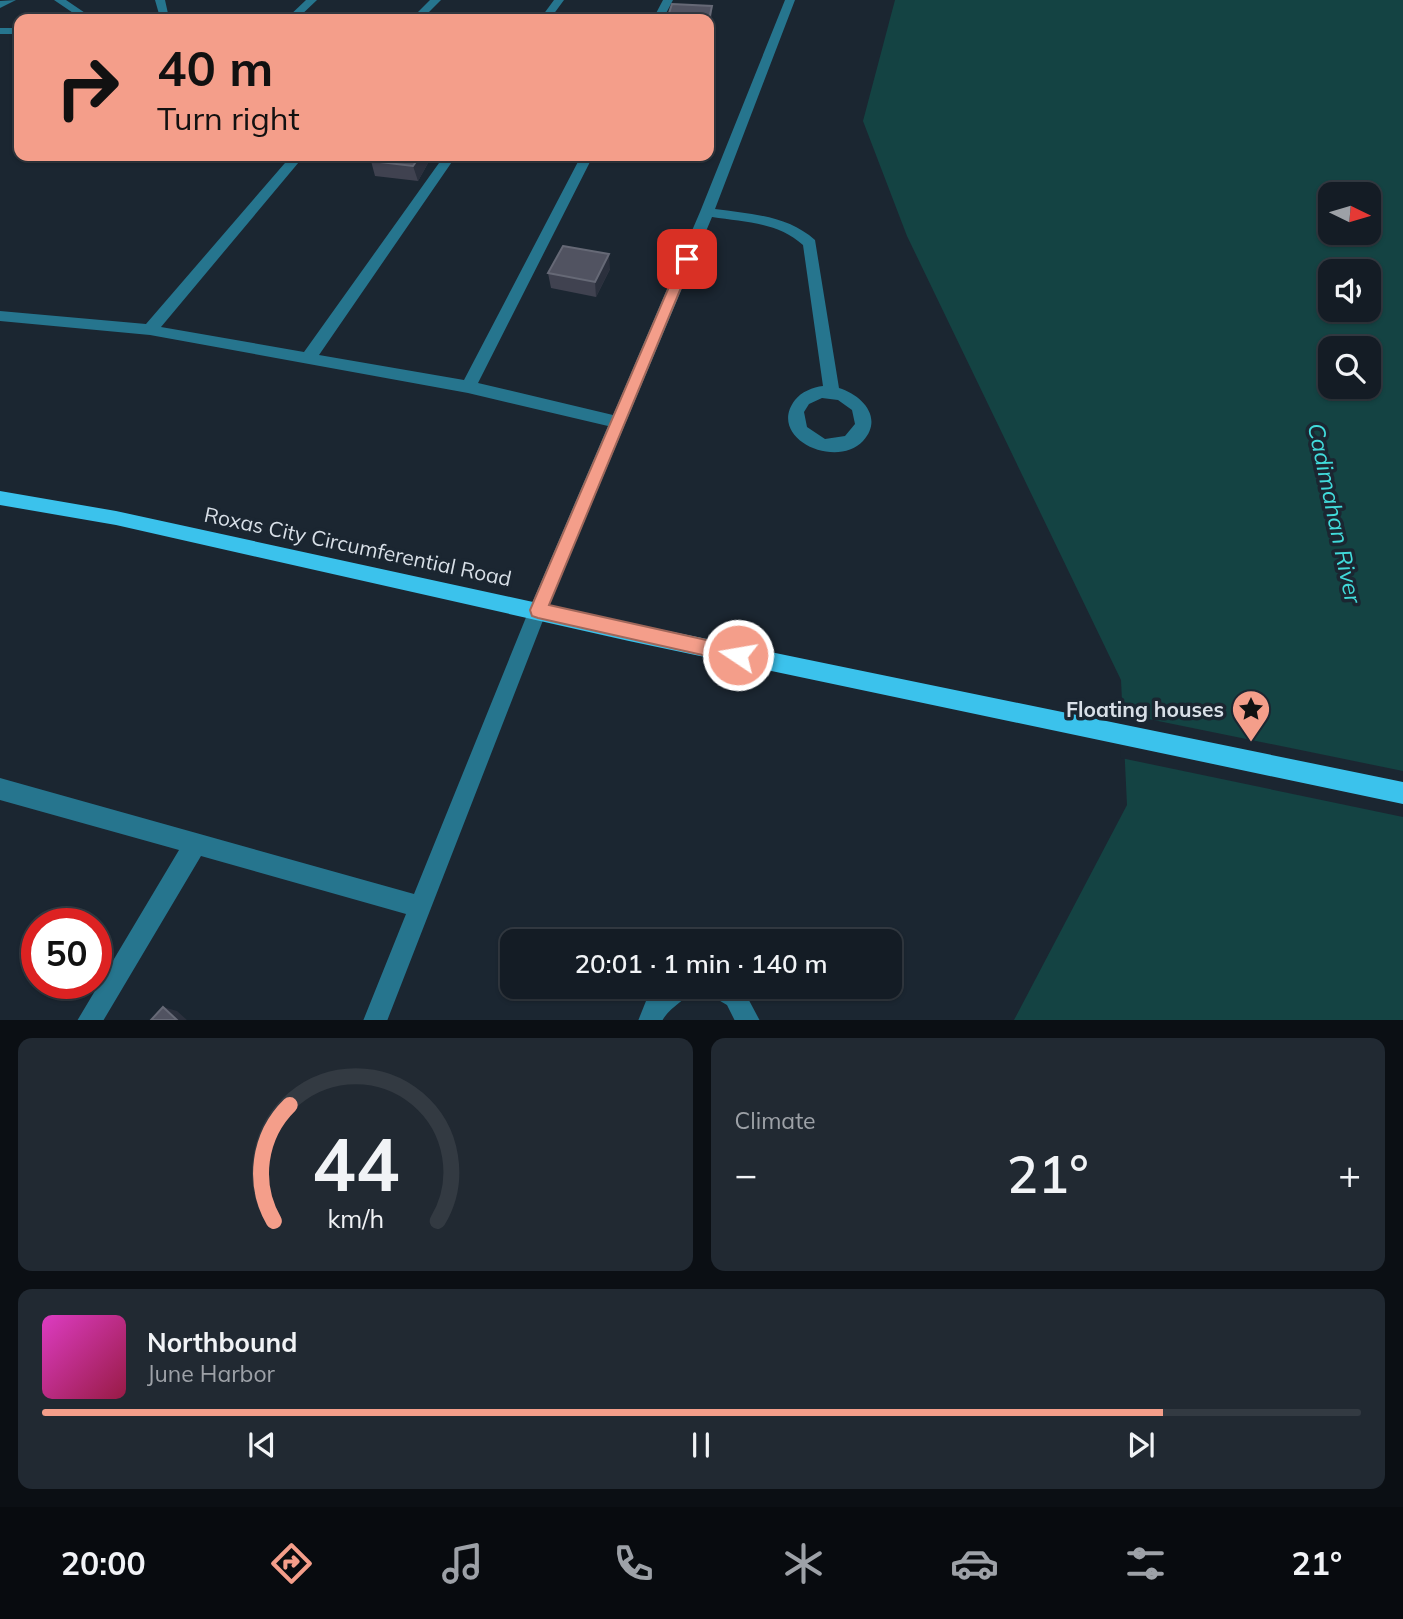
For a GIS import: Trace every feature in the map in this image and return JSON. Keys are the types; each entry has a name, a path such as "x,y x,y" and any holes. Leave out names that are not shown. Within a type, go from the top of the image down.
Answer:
{"main road":[{"name":"Roxas City Circumferential Road","path":"0,498 116,518 629,632 1403,793"}],"street":[{"path":"0,5 11,0"},
{"path":"59,0 81,14"},
{"path":"297,14 312,0"},
{"path":"421,14 436,0"},
{"path":"375,1020 538,610 707,212 790,0"},
{"path":"150,330 294,161"},
{"path":"307,360 446,161"},
{"path":"468,387 584,161"},
{"path":"707,212 786,225 800,232 810,243 832,392"},
{"path":"0,316 150,330 468,387 616,422"},
{"path":"0,789 421,907"},
{"path":"89,1020 196,843"},
{"path":"650,1020 650,1015 663,999"},
{"path":"735,999 748,1020"}],"water":[{"name":"Cadimahan River","path":"895,0 1403,0 1403,1020 1014,1020 1127,805 1121,680 907,236 863,121"}],"pier":[{"path":"1119,713 1403,771 1403,817 1121,758"}],"building":[{"path":"672,4 712,6 710,14 669,14"},
{"path":"371,161 416,161 413,166"},
{"path":"563,246 609,254 595,282 548,273"},
{"path":"163,1007 177,1020 151,1020"}],"place":[{"name":"Floating houses","path":"1251,743"}],"route":[{"path":"687,259 538,610 738,655"}]}
